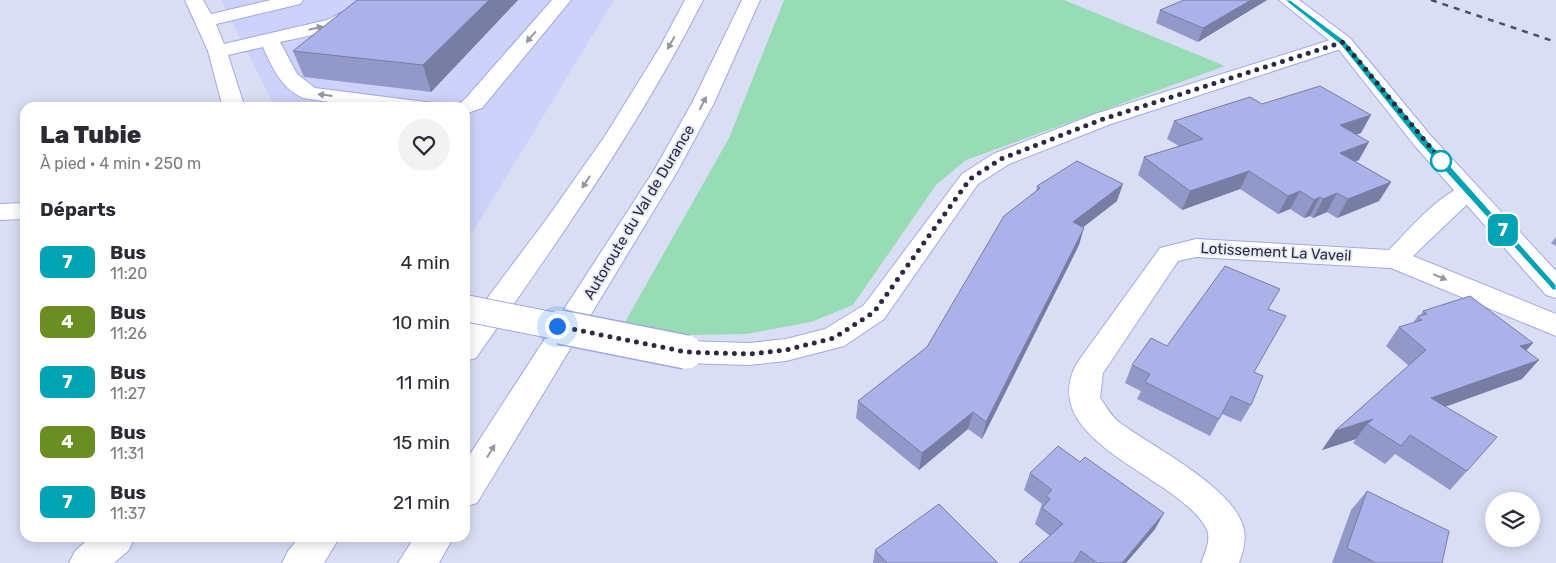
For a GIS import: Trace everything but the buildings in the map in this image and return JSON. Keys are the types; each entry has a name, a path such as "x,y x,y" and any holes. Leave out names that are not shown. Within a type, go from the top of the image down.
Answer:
{"main road":[{"path":"194,0 206,21 227,77 233,102"},
{"path":"206,21 294,0"},
{"path":"217,52 333,24 353,16 380,0"},
{"path":"470,105 474,103 562,0"},
{"path":"470,343 581,190 641,98 694,0"},
{"name":"Autoroute du Val de Durance","path":"470,484 665,172 703,103 752,0"},
{"path":"1288,0 1343,42 1423,141 1556,288"},
{"path":"268,39 292,82 299,90 310,94 376,102"},
{"path":"470,309 686,352 749,354 786,350 834,338 874,312 970,179 1001,159 1103,119 1343,42"},
{"path":"1395,258 1448,207 1468,192"},
{"path":"0,212 20,212"},
{"name":"Lotissement La Vaveil","path":"1220,563 1226,548 1226,529 1209,503 1105,430 1084,400 1088,371 1170,254 1196,248 1395,258 1556,326"},
{"path":"88,563 112,542"},
{"path":"301,563 318,542"},
{"path":"417,563 432,542"}],"shaded area":[{"path":"221,0 614,0 472,233 470,232 470,102 272,102"}],"green space":[{"path":"784,0 1064,0 1225,66 966,160 936,185 853,305 811,322 746,334 688,335 625,322 729,138"}],"railway":[{"path":"1431,0 1556,42"}],"bus line":[{"name":"7","path":"1288,0 1343,42 1423,141 1556,288"}],"route":[{"path":"557,326 686,352 749,354 786,350 834,338 874,312 970,179 1001,159 1103,119 1315,49 1343,42 1423,141 1446,166 1441,161"}]}
